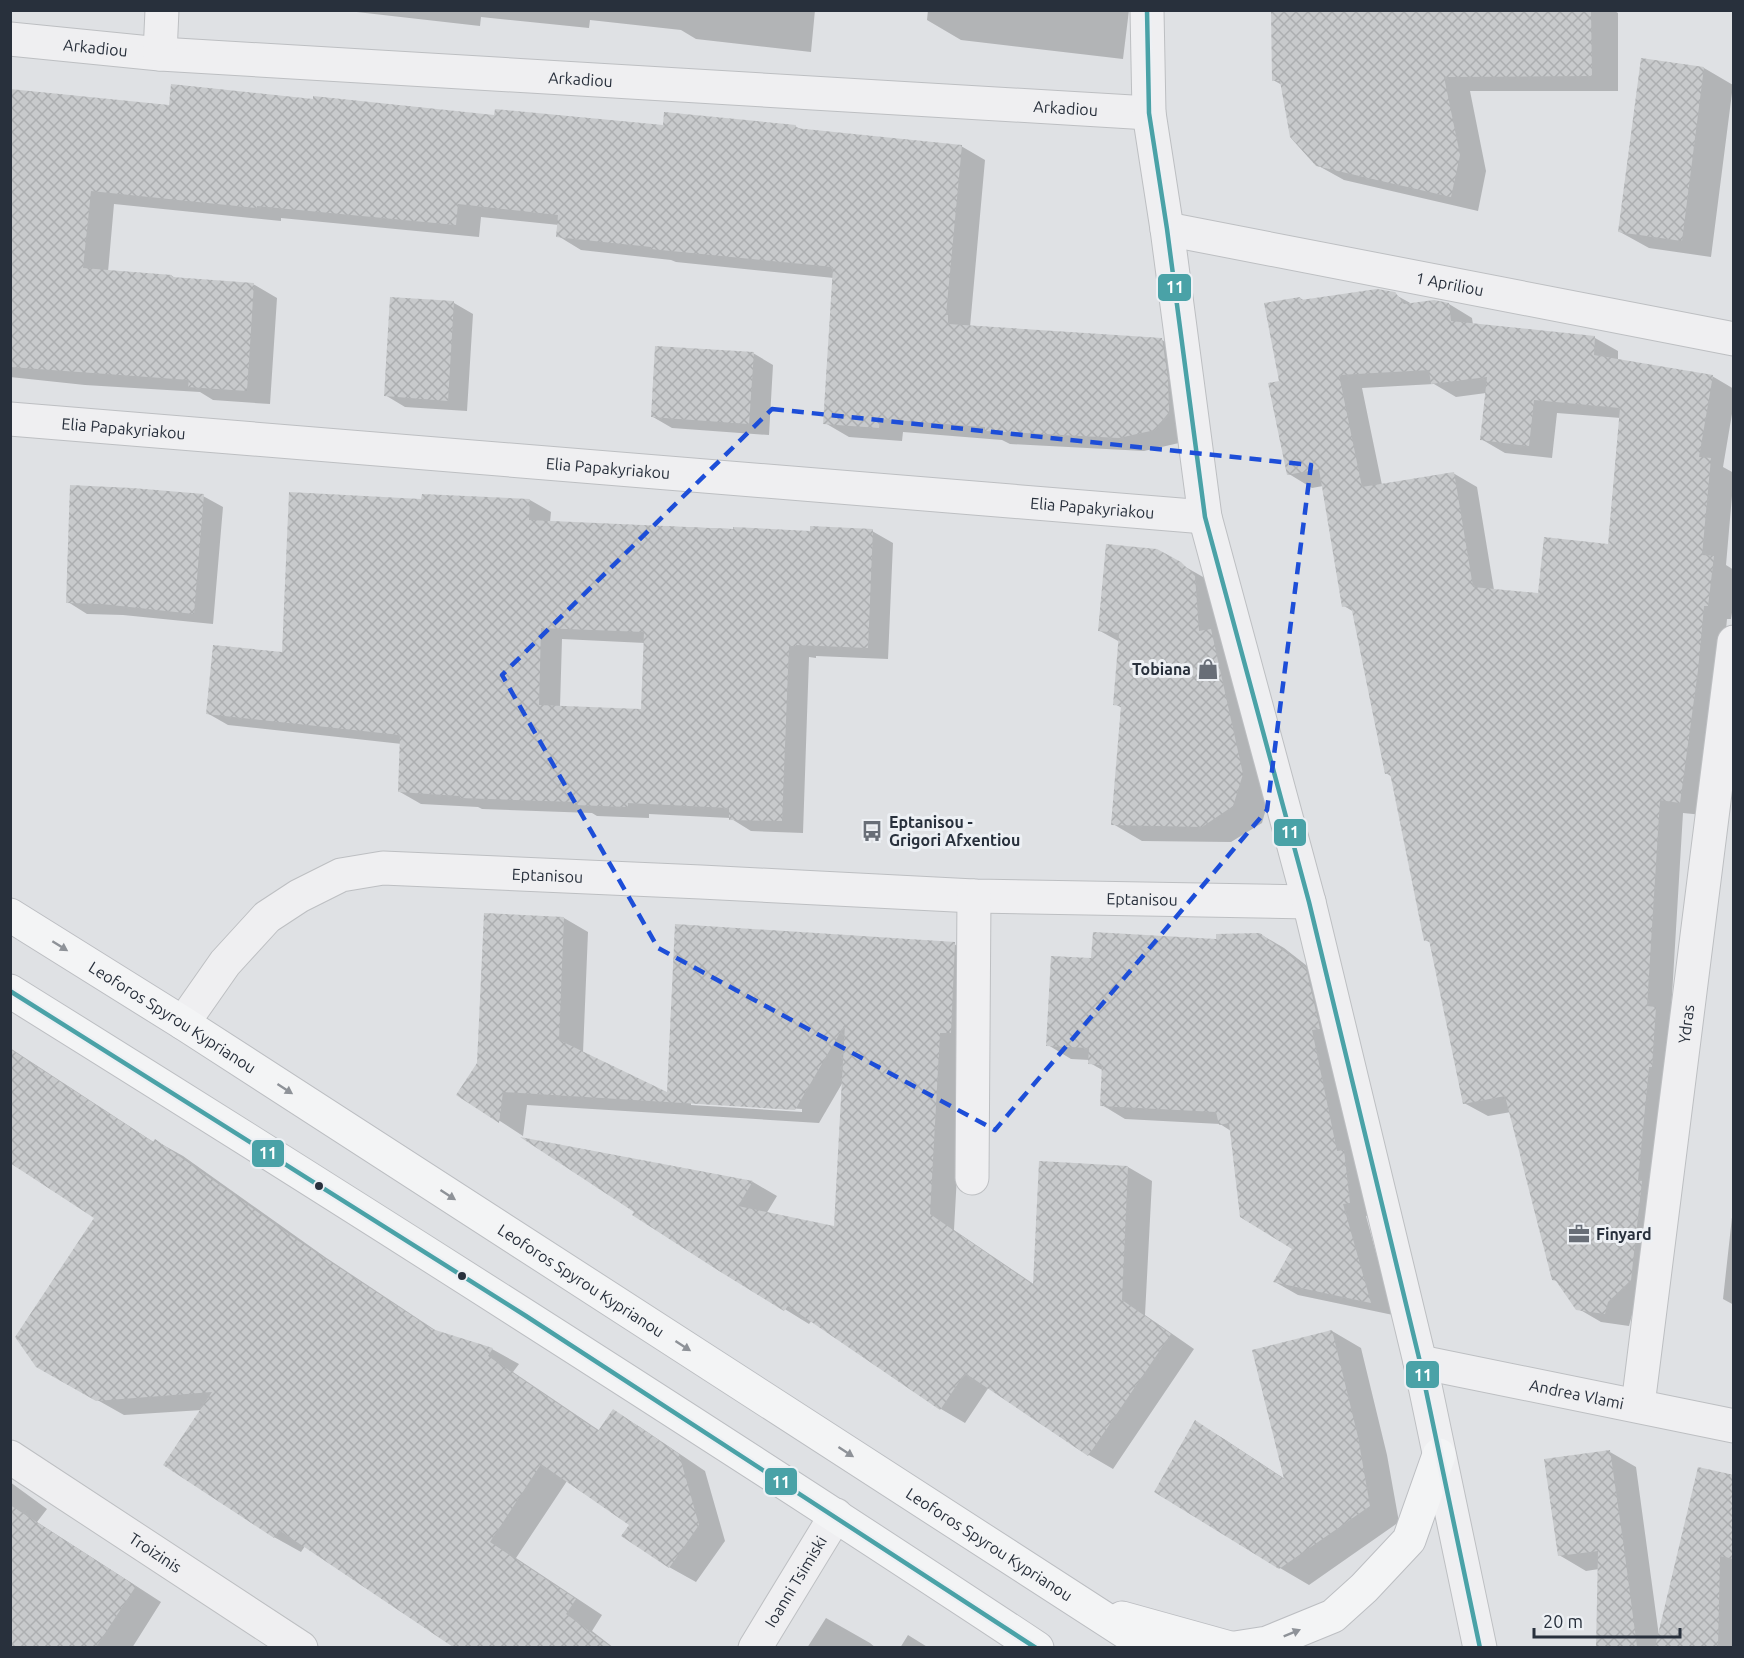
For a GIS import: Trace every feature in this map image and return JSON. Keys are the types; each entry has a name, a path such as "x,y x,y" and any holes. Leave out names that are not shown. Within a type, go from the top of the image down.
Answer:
{"main road":[{"name":"Leoforos Spyrou Kyprianou","path":"10,915 183,1023 1150,1647"},
{"path":"10,991 836,1515 1037,1647"},
{"path":"1235,1647 1267,1643 1334,1616 1364,1588 1409,1540 1439,1455"},
{"path":"1089,1609 1230,1647"}],"street":[{"path":"160,54 162,10"},
{"path":"1147,10 1149,113 1167,229 1205,517 1310,902 1420,1362 1480,1647"},
{"name":"Arkadiou","path":"10,39 160,54 1149,113"},
{"name":"1 Apriliou","path":"1167,229 1734,339"},
{"name":"Elia Papakyriakou","path":"10,419 1205,517"},
{"name":"Ydras","path":"1638,1405 1734,642"},
{"name":"Eptanisou","path":"183,1023 225,963 267,917 298,896 340,875 383,868 974,896 1310,902"},
{"path":"972,1178 974,896"},
{"name":"Andrea Vlami","path":"1420,1362 1734,1426"},
{"name":"Troizinis","path":"10,1457 301,1647"},
{"name":"Ioanni Tsimiski","path":"755,1647 836,1515"}],"highlighted area":[{"path":"772,409 1311,465 1267,810 995,1130 658,948 502,675"}],"building":[{"path":"1271,10 1591,10 1592,76 1444,77 1460,155 1451,197 1316,166 1290,137 1280,81 1272,81"},
{"path":"1641,58 1704,67 1682,241 1618,232"},
{"path":"171,84 494,115 495,109 663,125 664,112 962,145 946,315 948,315 948,324 1162,338 1168,379 1169,412 1155,430 1119,438 985,431 985,427 880,419 879,428 823,424 833,267 556,237 558,215 458,204 456,225 91,191 83,268 254,283 247,391 188,387 189,380 10,367 10,89 169,105"},
{"path":"1377,289 1395,292 1404,304 1434,300 1449,303 1451,321 1595,336 1594,355 1713,375 1699,457 1711,458 1702,555 1714,556 1708,606 1704,606 1680,803 1660,800 1647,1006 1656,1007 1652,1067 1649,1067 1638,1180 1642,1181 1631,1280 1608,1302 1605,1314 1576,1310 1556,1281 1552,1280 1505,1096 1463,1104 1429,940 1424,941 1390,773 1385,774 1351,606 1342,607 1319,469 1287,475 1268,383 1279,381 1264,303 1300,297 1301,300","holes":["1429,370 1431,384 1487,377 1480,440 1529,446 1534,400 1620,408 1608,544 1544,537 1538,593 1473,587 1454,472 1362,487 1339,375"]},
{"path":"390,297 454,301 448,401 384,396"},
{"path":"655,346 754,352 749,424 651,417"},
{"path":"70,485 204,494 194,614 102,604 66,603"},
{"path":"289,492 421,499 422,494 530,499 529,520 733,529 733,527 810,531 810,526 873,529 868,648 789,646 782,821 729,820 729,808 628,803 628,807 574,805 575,802 460,798 460,796 398,792 400,735 206,714 213,645 282,652","holes":["541,628 644,632 641,709 539,705"]},
{"path":"1106,544 1157,549 1181,562 1195,576 1199,631 1211,629 1243,774 1233,806 1202,827 1111,825 1121,706 1113,705 1119,633 1098,631"},
{"path":"484,913 564,917 559,1040 667,1092 675,924 955,942 951,1033 940,1033 930,1214 1033,1285 1039,1161 1128,1166 1122,1300 1171,1334 1088,1456 965,1373 940,1410 788,1306 784,1311 632,1215 634,1212 520,1137 753,1181 738,1206 834,1226 845,1024 795,1110 503,1092 499,1123 456,1095 477,1063"},
{"path":"1093,932 1216,939 1216,934 1260,933 1306,968 1320,1029 1312,1030 1337,1151 1344,1150 1350,1203 1343,1204 1371,1303 1273,1282 1292,1249 1240,1217 1229,1123 1219,1125 1216,1112 1100,1106 1102,1065 1088,1064 1089,1048 1046,1046 1051,956 1091,958"},
{"path":"10,1049 153,1142 155,1139 297,1240 432,1329 493,1348 488,1356 598,1431 613,1409 679,1454 699,1525 669,1568 621,1536 629,1525 541,1464 490,1542 576,1599 566,1614 611,1647 453,1647 279,1530 274,1538 163,1465 212,1392 96,1401 36,1367 15,1337 94,1218 10,1163"},
{"path":"1332,1330 1358,1437 1370,1506 1279,1569 1154,1492 1195,1420 1284,1479 1252,1350"},
{"path":"1610,1450 1637,1647 1596,1647 1598,1551 1558,1556 1544,1459"},
{"path":"1698,1467 1734,1475 1734,1559 1720,1556 1718,1647 1655,1647"},
{"path":"10,1505 136,1586 96,1647 10,1647"}],"transit line":[{"name":"11","path":"1147,10 1149,113 1167,229 1205,517 1309,902 1420,1362 1480,1648"},
{"name":"11","path":"10,991 526,1316 1036,1648"}],"place":[{"name":"Tobiana","path":"1208,669"},
{"name":"Eptanisou - Grigori Afxentiou","path":"872,831"},
{"name":"Finyard","path":"1579,1234"}]}
